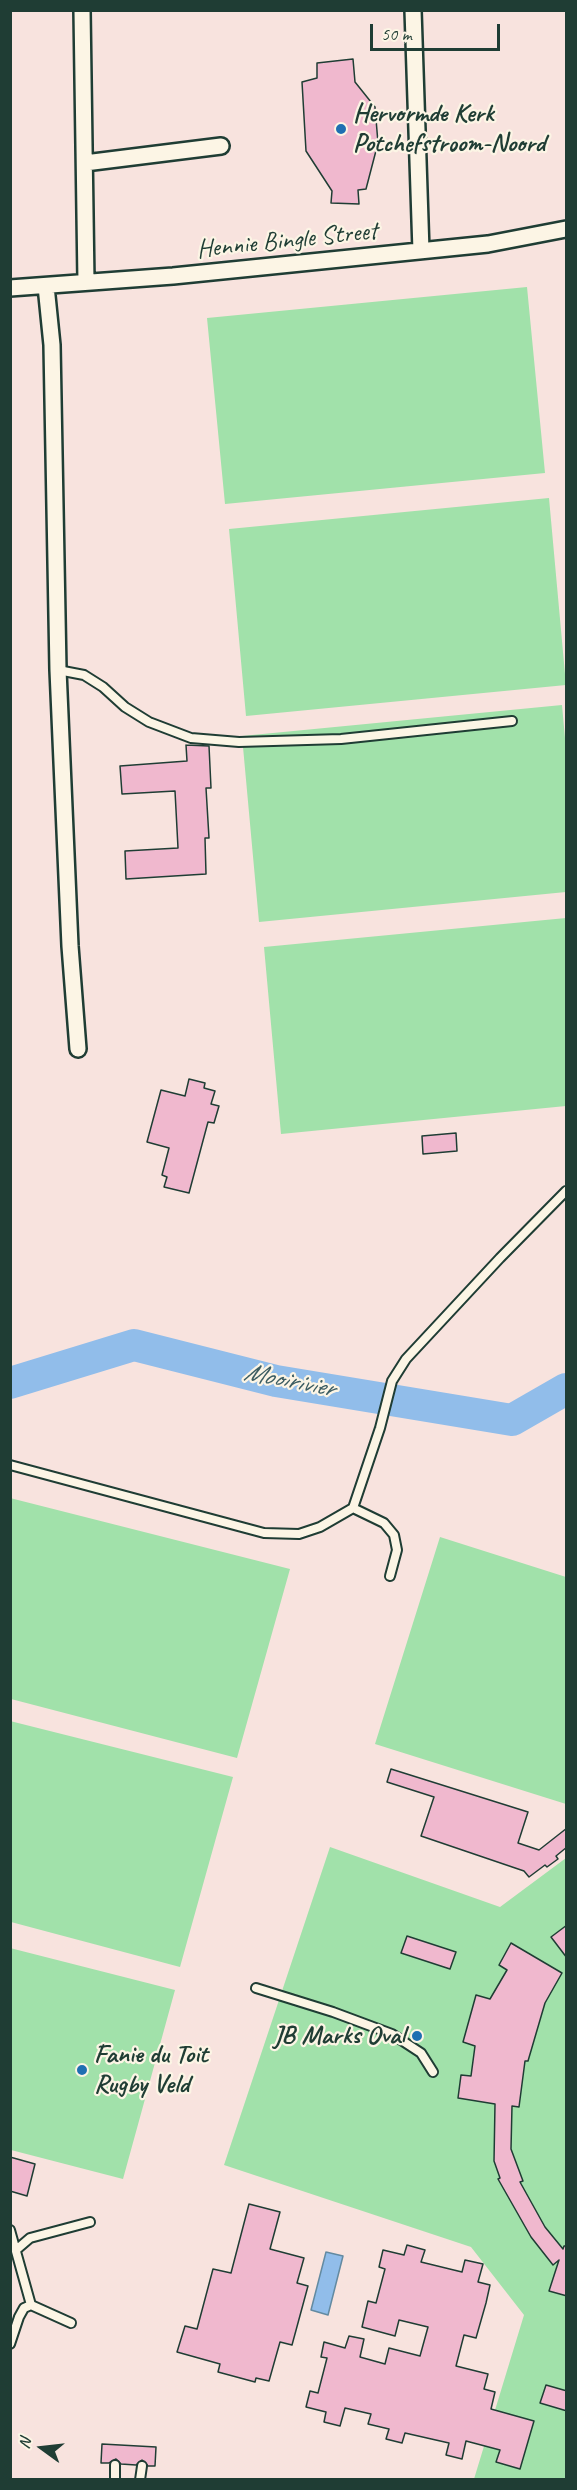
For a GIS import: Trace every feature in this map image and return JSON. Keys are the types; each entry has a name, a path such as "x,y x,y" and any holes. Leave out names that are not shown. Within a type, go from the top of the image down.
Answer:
{"street":[{"path":"82,10 86,282"},
{"path":"413,10 421,251"},
{"path":"85,163 221,146"},
{"name":"Hennie Bingle Street","path":"10,288 173,276 488,244 567,229"},
{"path":"46,286 52,345 58,670 70,946 78,1049"}],"lane":[{"path":"58,670 84,675 103,687 125,707 149,722 191,738 239,742 341,739 512,721"},
{"path":"10,1465 264,1533 298,1534 320,1527 353,1508 380,1428 392,1381 406,1359 500,1258 567,1191"},
{"path":"353,1508 384,1523 394,1535 398,1550 390,1576"},
{"path":"256,1988 333,2012 392,2034 421,2053 433,2072"},
{"path":"16,2250 30,2238 90,2222"},
{"path":"10,2230 31,2305"},
{"path":"10,2344 19,2317 24,2308 31,2305 71,2323"},
{"path":"115,2464 115,2480"},
{"path":"140,2480 142,2466"}],"green space":[{"path":"527,287 545,473 225,504 207,318"},
{"path":"549,498 566,685 246,716 229,529"},
{"path":"562,705 566,749 566,892 259,922 242,736"},
{"path":"566,918 566,1106 281,1134 264,947"},
{"path":"10,1498 290,1569 237,1758 11,1699"},
{"path":"440,1537 566,1577 566,1804 375,1744"},
{"path":"10,1721 233,1777 180,1967 11,1922"},
{"name":"JB Marks Oval","path":"330,1847 500,1907 566,1858 566,2479 474,2479 524,2315 471,2247 224,2165"},
{"name":"Fanie du Toit Rugby Veld","path":"10,1948 175,1990 123,2179 11,2150"}],"water":[{"path":"326,2252 343,2256 328,2315 311,2310"}],"building":[{"name":"Hervormde Kerk Potchefstroom-Noord","path":"353,59 355,82 375,107 378,143 366,189 358,190 359,204 331,203 332,191 306,151 302,82 317,78 317,63"},
{"path":"186,745 209,746 211,788 206,788 209,838 205,838 206,874 126,879 125,851 178,848 175,791 122,794 120,766 187,761"},
{"path":"189,1079 205,1083 204,1088 215,1091 211,1104 219,1106 214,1123 208,1122 189,1193 164,1187 167,1177 162,1175 169,1148 147,1142 161,1090 185,1096"},
{"path":"456,1133 457,1151 423,1154 422,1136"},
{"path":"391,1769 528,1812 518,1843 539,1850 567,1828 567,1847 556,1856 558,1859 529,1877 524,1871 421,1836 434,1797 387,1782"},
{"path":"567,1925 567,1958 551,1937"},
{"path":"407,1936 456,1952 450,1969 401,1953"},
{"path":"511,1943 562,1973 545,2003 528,2061 525,2061 519,2107 512,2106 511,2149 523,2181 520,2182 545,2227 563,2249 567,2246 567,2296 549,2291 559,2260 553,2265 531,2237 498,2179 500,2178 494,2161 495,2104 458,2098 461,2075 471,2076 475,2046 463,2042 476,1995 490,1999 507,1970 499,1965"},
{"path":"10,2157 35,2164 27,2196 10,2191"},
{"path":"249,2204 280,2212 270,2249 304,2258 297,2283 308,2286 292,2345 280,2342 269,2381 256,2378 255,2382 218,2372 220,2364 177,2352 185,2326 197,2329 213,2269 231,2273"},
{"path":"407,2245 425,2250 421,2262 462,2272 465,2260 483,2264 478,2282 490,2285 486,2303 476,2338 464,2335 456,2366 488,2374 484,2389 495,2392 491,2409 534,2421 520,2469 496,2462 500,2450 466,2441 462,2459 446,2455 449,2443 405,2433 402,2443 386,2439 389,2429 368,2424 371,2414 345,2408 340,2426 324,2422 326,2412 306,2407 310,2391 318,2393 327,2358 321,2357 324,2342 345,2348 349,2336 364,2339 360,2357 385,2364 389,2348 420,2356 428,2327 399,2320 395,2336 362,2327 368,2301 376,2303 385,2269 379,2267 383,2250 404,2255"},
{"path":"546,2385 567,2391 567,2411 540,2403"},
{"path":"102,2444 156,2447 155,2466 148,2466 142,2460 136,2465 121,2464 116,2459 109,2463 101,2463"}],"waterway":[{"name":"Mooirivier","path":"10,1383 134,1345 276,1381 512,1420 566,1389"}],"place":[{"name":"Hervormde Kerk Potchefstroom-Noord","path":"341,129"},
{"name":"JB Marks Oval","path":"417,2036"},
{"name":"Fanie du Toit Rugby Veld","path":"82,2070"}]}
